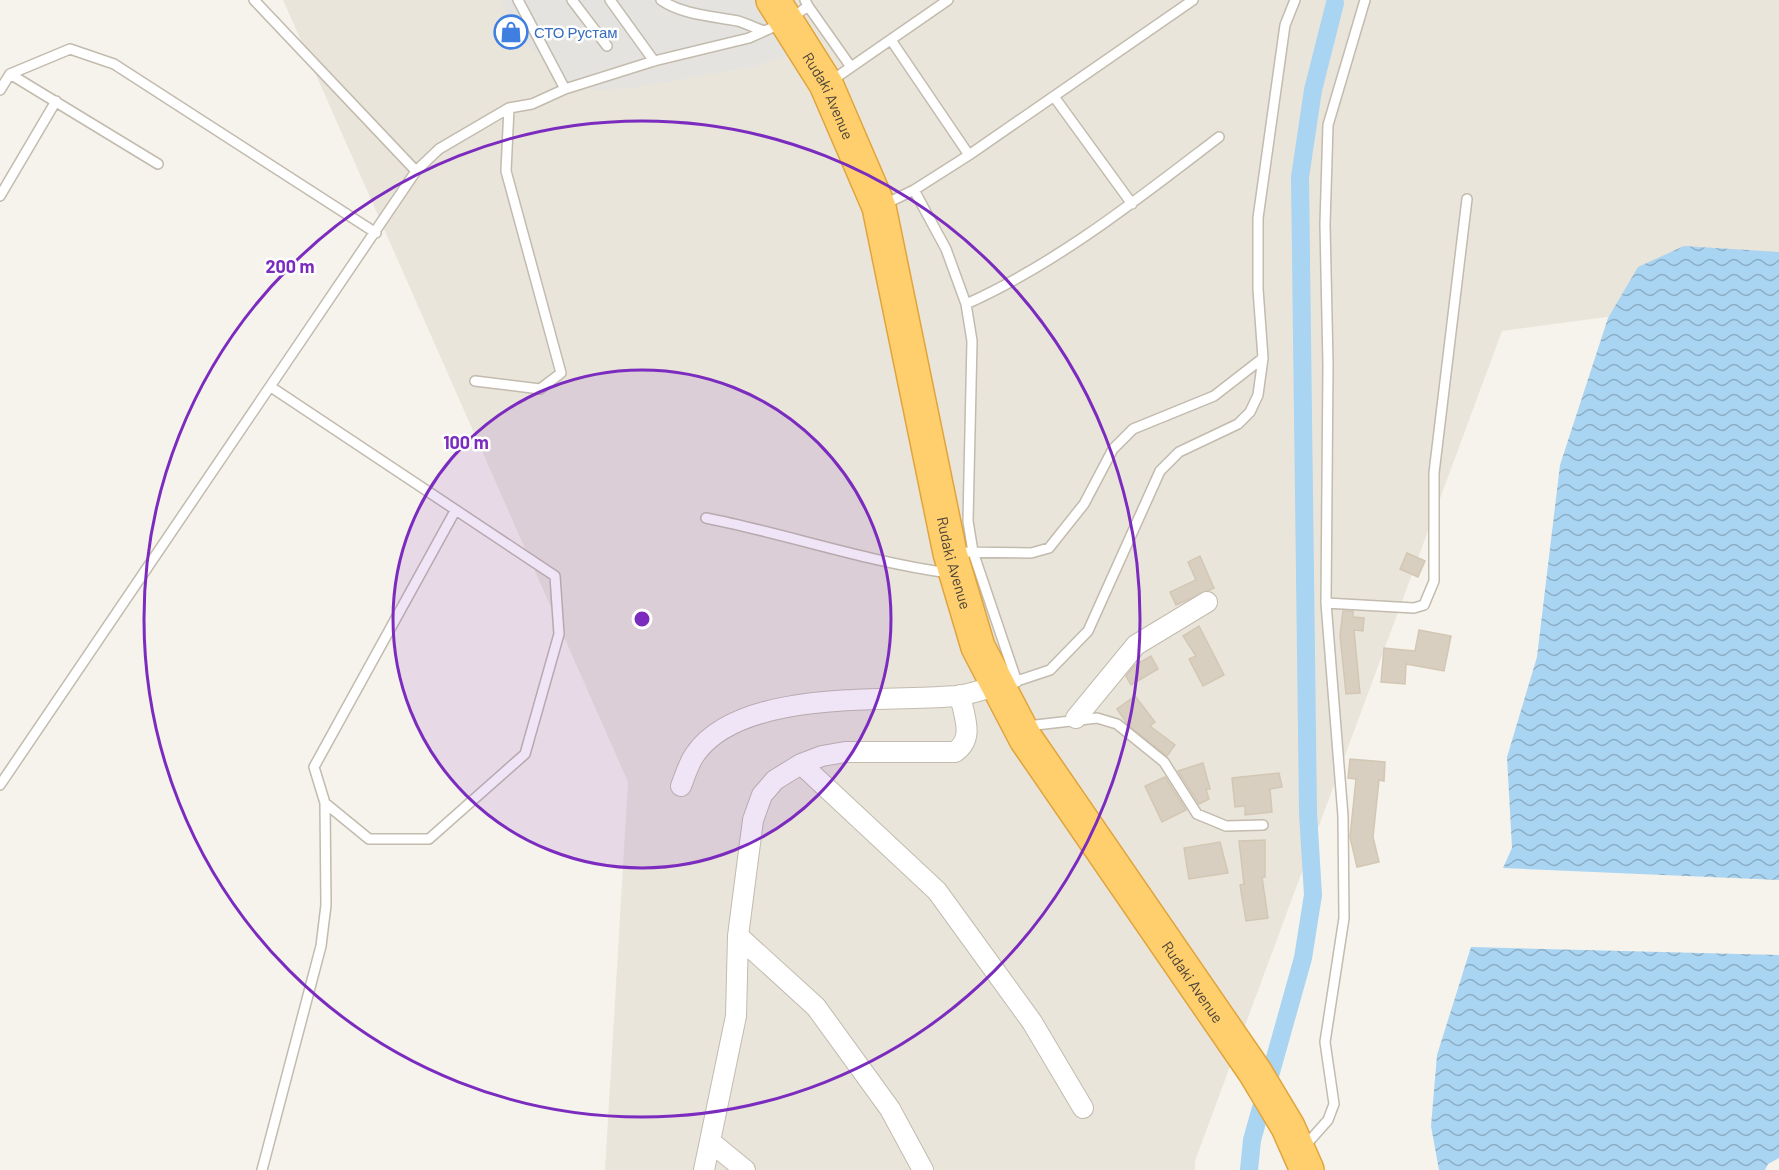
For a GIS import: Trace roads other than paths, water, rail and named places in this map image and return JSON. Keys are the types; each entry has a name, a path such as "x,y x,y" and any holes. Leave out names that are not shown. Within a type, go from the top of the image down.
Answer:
{"highway":[{"name":"Rudaki Avenue","path":"788,12 839,76 879,207 978,647 1007,684 1018,726 1255,1072 1298,1150"}],"street":[{"path":"1076,718 1136,645 1208,602"},
{"path":"681,786 695,753 725,726 740,718 821,703 960,696 1007,684"},
{"path":"704,1170 712,1143 736,1016 738,936 753,820 762,795 775,780 801,764 845,752 954,752 964,745 968,735 960,696"},
{"path":"801,764 937,891 1032,1022 1083,1108"},
{"path":"738,936 816,1006 890,1109 923,1170"},
{"path":"712,1143 745,1170"}],"lane":[{"path":"254,0 416,171"},
{"path":"518,0 566,89"},
{"path":"572,0 607,46"},
{"path":"610,0 654,61"},
{"path":"661,0 668,5 704,16 740,22 788,12"},
{"path":"839,76 948,0"},
{"path":"879,207 914,190 969,155 1055,98 1193,0"},
{"path":"1007,684 1050,670 1088,631 1160,471 1179,452 1238,424 1250,412 1258,395 1263,358 1258,289 1258,218 1285,25 1295,0"},
{"path":"1298,1150 1328,1120 1334,1104 1325,1042 1344,918 1343,816 1326,603 1328,365 1325,224 1328,125 1365,0"},
{"path":"0,785 416,171 448,143 508,108 532,104 566,89 654,61 749,38 788,12"},
{"path":"891,40 969,155"},
{"path":"0,90 10,74 70,49 114,64 376,233"},
{"path":"10,74 159,164"},
{"path":"1055,98 1132,204"},
{"path":"0,196 56,101"},
{"path":"475,381 540,389 561,373 506,171 508,108"},
{"path":"966,304 1001,289 1132,204 1219,137"},
{"path":"914,190 946,249 966,304 972,341 968,521 960,559"},
{"path":"1326,603 1414,608 1424,605 1429,596 1434,581 1434,473 1467,199"},
{"path":"706,518 769,531 911,568 960,559 1031,553 1049,548 1084,504 1113,449 1133,429 1214,396 1263,358"},
{"path":"271,387 555,576 559,634 525,754 429,839 369,839 325,803"},
{"path":"262,1170 321,946 326,905 325,803 314,766 455,511"},
{"path":"1018,726 1076,718 1097,718 1117,724 1164,762 1187,802 1197,814 1209,821 1226,826 1263,825"}],"water":[{"path":"1684,246 1779,252 1779,880 1503,868 1512,848 1507,757 1537,657 1560,465 1608,318 1638,267"},
{"path":"1471,947 1779,955 1779,1158 1768,1164 1765,1170 1439,1170 1431,1126 1437,1055"}],"waterway":[{"path":"1249,1170 1252,1140 1303,958 1313,895 1308,813 1300,177 1313,90 1335,3"}],"place":[{"name":"СТО Рустам","path":"511,32"}]}
